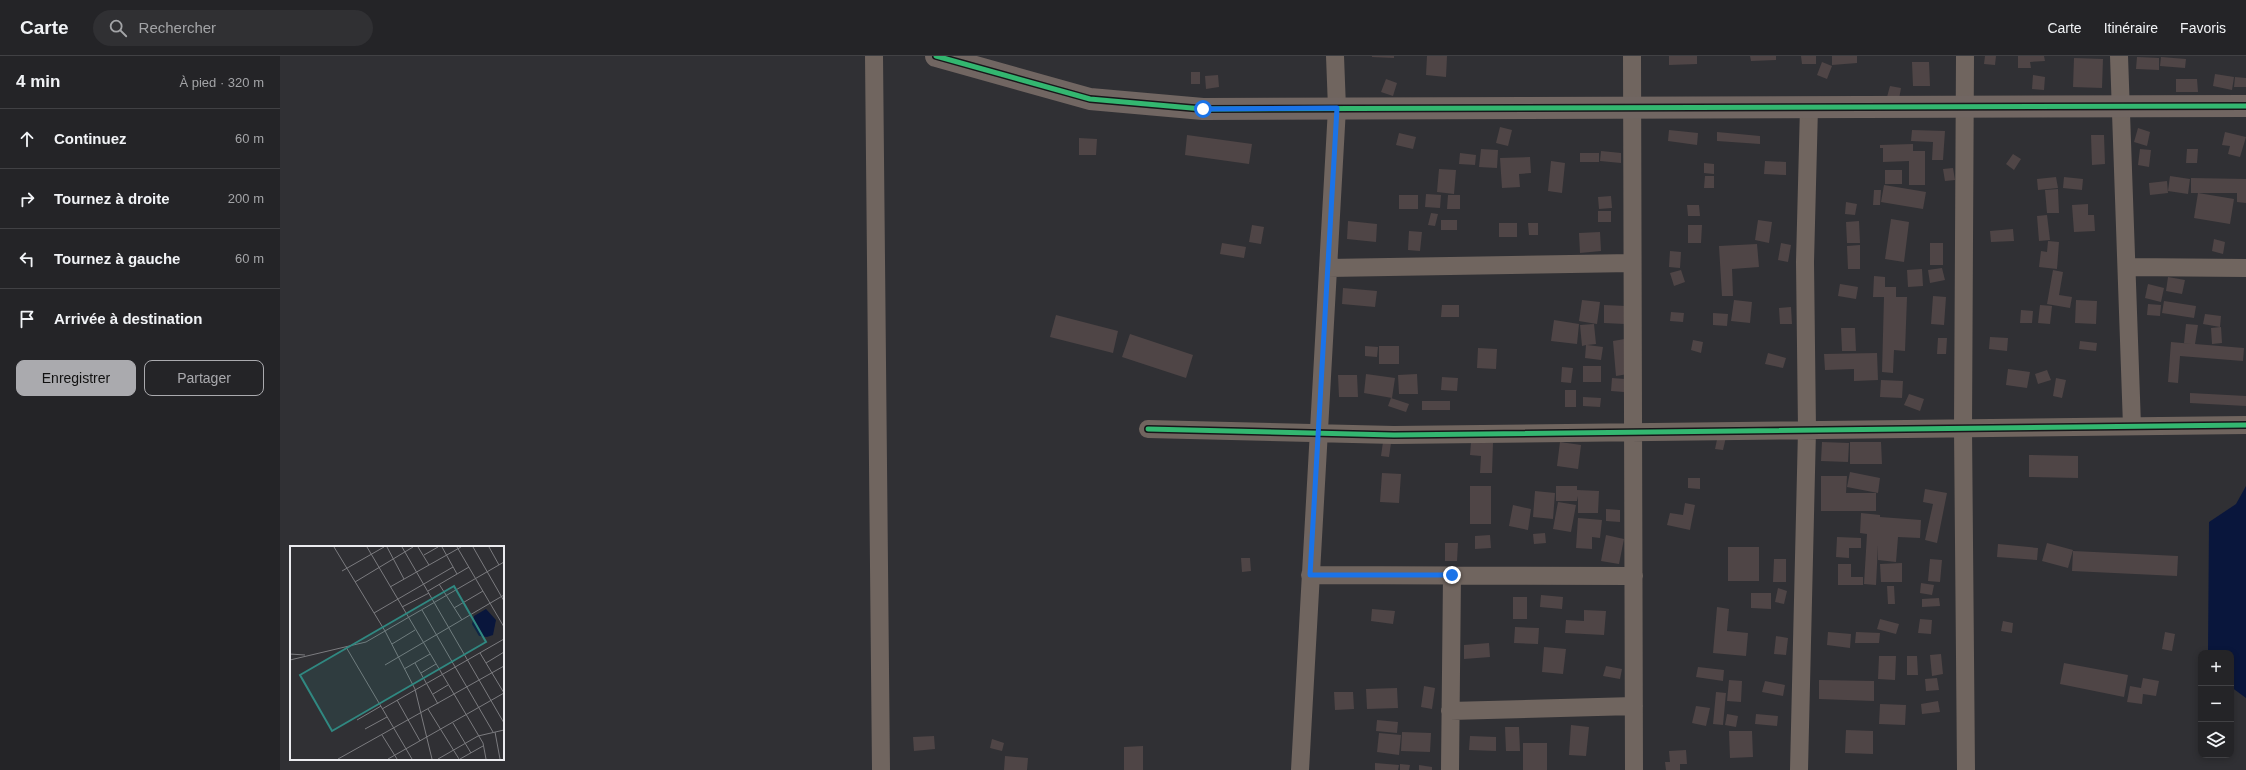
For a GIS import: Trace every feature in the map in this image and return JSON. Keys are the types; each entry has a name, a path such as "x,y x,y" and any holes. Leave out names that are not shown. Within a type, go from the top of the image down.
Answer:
{"street":[{"path":"874,56 880,770"},
{"path":"936,56 1090,99 1203,109 2246,106"},
{"path":"1300,770 1337,108 1335,56"},
{"path":"1632,56 1634,770"},
{"path":"1965,56 1964,428 1966,770"},
{"path":"2119,56 2132,426"},
{"path":"1799,770 1807,430 1805,262 1809,107"},
{"path":"1328,268 1632,263"},
{"path":"2127,267 2246,268"},
{"path":"1148,429 1394,435 2246,425"},
{"path":"1310,575 1634,576"},
{"path":"1450,770 1452,575"},
{"path":"1450,711 1634,706"}],"water":[{"path":"2246,486 2246,698 2234,689 2234,650 2208,650 2209,522 2236,504"}],"building":[{"path":"1394,56 1394,58 1372,57"},
{"path":"1427,56 1447,56 1446,77 1426,75"},
{"path":"1669,56 1697,56 1697,64 1669,65"},
{"path":"1750,56 1776,56 1776,60 1751,61"},
{"path":"1801,56 1816,56 1816,64 1802,64"},
{"path":"1832,56 1857,56 1857,63 1832,65"},
{"path":"1985,56 1996,56 1995,65 1984,64"},
{"path":"2018,56 2044,56 2045,61 2030,62 2031,68 2018,68"},
{"path":"2137,57 2159,58 2159,70 2136,69"},
{"path":"2161,57 2186,59 2185,68 2160,66"},
{"path":"2074,58 2103,59 2102,88 2073,87"},
{"path":"1822,62 1832,66 1827,79 1817,75"},
{"path":"1912,62 1929,62 1930,86 1913,86"},
{"path":"1191,72 1200,72 1200,84 1191,84"},
{"path":"2215,74 2234,77 2232,90 2213,86"},
{"path":"1218,75 1219,87 1206,89 1205,76"},
{"path":"2033,75 2045,77 2044,90 2032,89"},
{"path":"2235,77 2246,78 2246,87 2234,87"},
{"path":"1386,79 1397,83 1393,96 1381,92"},
{"path":"2176,79 2197,79 2198,92 2176,92"},
{"path":"1890,86 1901,88 1899,99 1887,97"},
{"path":"1500,127 1512,130 1508,146 1496,143"},
{"path":"2138,128 2150,132 2147,146 2134,142"},
{"path":"1669,130 1698,133 1697,145 1668,141"},
{"path":"1912,130 1945,131 1943,160 1932,160 1933,142 1911,141"},
{"path":"1717,132 1760,136 1760,144 1717,141"},
{"path":"2225,132 2246,137 2240,157 2228,154 2230,146 2222,145"},
{"path":"1399,133 1416,137 1413,149 1396,145"},
{"path":"1187,135 1252,144 1249,164 1185,155"},
{"path":"2091,135 2104,135 2105,164 2092,165"},
{"path":"1079,138 1097,139 1096,155 1079,155"},
{"path":"1913,144 1913,151 1925,151 1925,185 1909,185 1909,161 1883,162 1883,148 1880,148 1880,145"},
{"path":"1481,149 1498,150 1497,168 1479,167"},
{"path":"2140,149 2151,150 2149,167 2138,165"},
{"path":"2187,149 2198,149 2197,163 2186,163"},
{"path":"1601,151 1621,153 1621,163 1600,161"},
{"path":"1460,153 1476,155 1475,165 1459,164"},
{"path":"1580,153 1599,153 1599,162 1580,162"},
{"path":"2013,154 2021,159 2014,170 2006,164"},
{"path":"1530,157 1531,173 1519,174 1520,187 1502,188 1500,158"},
{"path":"1551,161 1565,163 1562,193 1548,191"},
{"path":"1765,161 1786,162 1786,175 1764,174"},
{"path":"1704,163 1714,164 1714,174 1704,173"},
{"path":"1953,168 1955,180 1945,181 1943,169"},
{"path":"1439,169 1456,170 1454,194 1437,192"},
{"path":"1885,170 1902,170 1902,184 1885,184"},
{"path":"1705,176 1714,176 1714,188 1704,188"},
{"path":"2170,176 2190,179 2188,194 2168,191"},
{"path":"2056,177 2058,188 2038,190 2037,179"},
{"path":"2064,177 2083,179 2082,190 2063,188"},
{"path":"2191,178 2246,179 2246,203 2237,202 2237,193 2191,193"},
{"path":"2167,181 2168,193 2150,195 2149,183"},
{"path":"1884,185 1926,192 1923,209 1881,202"},
{"path":"2058,189 2059,213 2047,213 2045,190"},
{"path":"1874,190 1881,190 1880,205 1873,205"},
{"path":"2198,193 2234,199 2230,224 2194,218"},
{"path":"1426,194 1441,195 1440,208 1425,207"},
{"path":"1399,195 1418,195 1418,209 1399,209"},
{"path":"1448,195 1460,195 1460,209 1447,209"},
{"path":"1611,196 1612,208 1599,209 1598,197"},
{"path":"1846,202 1857,204 1855,215 1845,214"},
{"path":"2088,204 2088,215 2094,215 2095,231 2074,232 2072,205"},
{"path":"1687,205 1699,205 1700,216 1688,216"},
{"path":"1598,211 1611,211 1611,222 1598,222"},
{"path":"1431,213 1438,214 1435,226 1428,225"},
{"path":"2047,215 2050,240 2039,241 2037,216"},
{"path":"1891,219 1909,222 1904,262 1885,259"},
{"path":"1441,220 1457,220 1457,230 1441,230"},
{"path":"1758,220 1772,222 1769,243 1755,240"},
{"path":"1348,221 1377,224 1376,242 1347,239"},
{"path":"1859,221 1860,243 1847,243 1846,222"},
{"path":"1499,223 1517,223 1517,237 1499,237"},
{"path":"1528,223 1538,223 1538,235 1529,235"},
{"path":"1252,225 1264,227 1261,244 1249,242"},
{"path":"1688,225 1702,225 1701,243 1688,243"},
{"path":"2013,229 2014,241 1991,242 1990,231"},
{"path":"1409,231 1422,232 1420,251 1408,250"},
{"path":"1600,232 1601,251 1580,253 1579,233"},
{"path":"2214,239 2225,242 2223,254 2212,251"},
{"path":"2048,241 2059,242 2057,269 2039,267 2041,251 2047,252"},
{"path":"1222,243 1246,247 1244,258 1220,254"},
{"path":"1781,243 1791,245 1788,262 1778,260"},
{"path":"1930,243 1943,243 1943,265 1930,265"},
{"path":"1757,244 1759,267 1732,269 1733,296 1722,296 1719,246"},
{"path":"1860,245 1860,269 1848,269 1847,246"},
{"path":"1670,251 1681,252 1680,268 1669,267"},
{"path":"1942,268 1945,280 1930,283 1928,270"},
{"path":"1922,269 1923,286 1908,287 1907,270"},
{"path":"1681,270 1685,282 1674,286 1670,273"},
{"path":"2053,270 2063,272 2059,295 2072,297 2070,308 2047,304"},
{"path":"1874,276 1885,277 1885,287 1896,287 1896,297 1907,297 1905,351 1894,350 1893,373 1882,372 1884,297 1873,297"},
{"path":"2168,277 2185,280 2182,294 2166,291"},
{"path":"1840,284 1858,287 1856,299 1838,296"},
{"path":"2148,284 2164,288 2161,302 2145,298"},
{"path":"1343,288 1377,291 1375,307 1342,304"},
{"path":"1933,296 1946,297 1944,325 1931,324"},
{"path":"1582,300 1600,302 1597,324 1579,321"},
{"path":"1734,300 1752,302 1750,323 1731,321"},
{"path":"2076,300 2097,301 2096,324 2075,323"},
{"path":"2164,301 2196,306 2194,318 2162,313"},
{"path":"2148,304 2161,305 2160,316 2147,315"},
{"path":"1442,305 1459,305 1459,317 1441,317"},
{"path":"1604,305 1626,306 1625,324 1604,323"},
{"path":"2040,305 2052,306 2050,324 2038,323"},
{"path":"1791,307 1792,324 1780,324 1779,308"},
{"path":"2021,310 2033,311 2032,323 2020,323"},
{"path":"1671,312 1684,313 1683,322 1670,321"},
{"path":"1713,313 1728,314 1727,326 1713,325"},
{"path":"2205,314 2221,316 2220,327 2203,324"},
{"path":"1056,315 1118,331 1113,353 1050,337"},
{"path":"1554,320 1579,324 1577,344 1551,341"},
{"path":"1594,324 1596,344 1587,345 1603,347 1601,360 1585,358 1586,345 1582,346 1580,325"},
{"path":"2186,324 2198,325 2195,344 2244,348 2243,361 2180,356 2178,383 2168,382 2171,342 2193,344 2184,343"},
{"path":"2221,327 2222,343 2212,344 2211,328"},
{"path":"1841,328 1855,328 1856,351 1842,351"},
{"path":"1130,334 1193,355 1186,378 1122,357"},
{"path":"1990,337 2008,338 2007,351 1989,349"},
{"path":"1938,338 1947,338 1946,354 1937,354"},
{"path":"1625,339 1628,374 1616,376 1613,341"},
{"path":"1693,340 1703,342 1701,353 1691,350"},
{"path":"2080,341 2097,343 2096,351 2079,349"},
{"path":"1365,346 1378,347 1377,357 1365,356"},
{"path":"1379,346 1399,346 1399,364 1379,364"},
{"path":"1478,348 1497,349 1496,369 1477,368"},
{"path":"1768,353 1786,358 1783,368 1765,364"},
{"path":"1877,353 1878,380 1854,381 1854,369 1825,370 1824,354"},
{"path":"1583,366 1601,366 1601,382 1583,382"},
{"path":"1562,367 1573,368 1571,383 1561,382"},
{"path":"2008,369 2030,372 2027,388 2006,385"},
{"path":"2047,370 2051,380 2038,384 2035,374"},
{"path":"1366,374 1395,378 1392,398 1364,393"},
{"path":"1417,374 1418,394 1399,394 1398,375"},
{"path":"1338,375 1357,375 1358,397 1339,397"},
{"path":"1442,377 1458,378 1457,391 1441,390"},
{"path":"1612,378 1625,379 1624,392 1611,391"},
{"path":"2056,378 2066,380 2062,398 2053,396"},
{"path":"1881,380 1903,381 1902,398 1880,397"},
{"path":"1565,390 1576,390 1576,407 1565,407"},
{"path":"2190,393 2246,396 2246,406 2190,403"},
{"path":"1909,394 1924,399 1920,411 1904,405"},
{"path":"1583,397 1601,398 1600,407 1583,406"},
{"path":"1391,398 1409,404 1406,412 1388,406"},
{"path":"1422,401 1450,401 1450,410 1422,410"},
{"path":"1718,435 1726,437 1723,450 1715,449"},
{"path":"1383,442 1391,443 1389,457 1381,456"},
{"path":"1471,442 1493,443 1492,473 1480,473 1481,456 1470,455"},
{"path":"1560,442 1581,445 1578,469 1557,466"},
{"path":"1822,442 1849,443 1848,462 1821,461"},
{"path":"1850,442 1881,442 1882,464 1850,464"},
{"path":"2029,455 2078,456 2078,478 2029,477"},
{"path":"1850,472 1880,478 1878,493 1847,487"},
{"path":"1382,473 1401,474 1399,503 1380,502"},
{"path":"1821,476 1847,476 1846,493 1876,493 1876,511 1821,511"},
{"path":"1688,478 1700,478 1700,489 1688,488"},
{"path":"1470,486 1491,486 1491,524 1470,524"},
{"path":"1556,486 1577,486 1577,490 1599,491 1598,513 1578,513 1578,496 1577,501 1556,501"},
{"path":"1925,489 1947,493 1937,543 1925,540 1933,504 1923,502"},
{"path":"1535,491 1555,493 1553,519 1533,517"},
{"path":"1558,502 1576,505 1571,532 1553,529"},
{"path":"1685,503 1695,505 1690,530 1667,525 1670,513 1683,515"},
{"path":"1513,505 1531,509 1528,530 1509,526"},
{"path":"1606,509 1620,510 1620,522 1606,521"},
{"path":"1861,513 1880,515 1880,517 1921,520 1920,538 1898,537 1896,562 1878,560 1878,545 1876,585 1864,584 1867,534 1860,533"},
{"path":"1578,518 1602,520 1600,538 1592,537 1592,549 1576,548"},
{"path":"1545,533 1546,543 1534,544 1533,534"},
{"path":"1490,535 1491,548 1475,549 1475,536"},
{"path":"1606,535 1624,539 1619,564 1601,561"},
{"path":"1837,537 1861,538 1861,548 1849,548 1849,558 1836,557"},
{"path":"1445,543 1458,543 1457,561 1445,561"},
{"path":"2047,543 2073,550 2068,568 2042,561"},
{"path":"1998,544 2038,548 2037,560 1997,557"},
{"path":"1728,547 1759,547 1759,581 1728,581"},
{"path":"2073,551 2178,556 2177,576 2072,571"},
{"path":"1241,558 1250,558 1251,571 1242,572"},
{"path":"1774,559 1786,559 1786,582 1773,582"},
{"path":"1930,559 1942,560 1940,582 1928,581"},
{"path":"1902,563 1902,582 1881,582 1880,564"},
{"path":"1838,564 1851,564 1851,577 1863,577 1863,585 1838,585"},
{"path":"1921,583 1934,585 1932,595 1920,593"},
{"path":"1887,586 1894,586 1895,604 1888,604"},
{"path":"1778,588 1787,591 1784,604 1775,602"},
{"path":"1751,593 1771,593 1771,609 1751,608"},
{"path":"1541,595 1563,597 1562,609 1540,607"},
{"path":"1513,597 1527,597 1527,619 1513,619"},
{"path":"1939,598 1940,606 1922,607 1922,599"},
{"path":"1717,607 1729,609 1727,631 1748,633 1746,656 1713,653"},
{"path":"1372,609 1395,611 1393,624 1371,621"},
{"path":"1584,610 1606,611 1604,635 1565,633 1566,620 1584,621"},
{"path":"1880,619 1899,624 1896,634 1877,629"},
{"path":"1920,619 1932,620 1931,634 1918,633"},
{"path":"2003,621 2013,623 2012,633 2001,631"},
{"path":"1515,627 1539,628 1538,644 1514,643"},
{"path":"1828,632 1851,634 1850,648 1827,645"},
{"path":"1856,632 1880,633 1879,643 1855,643"},
{"path":"2165,632 2175,634 2172,651 2162,649"},
{"path":"1776,636 1788,638 1786,655 1774,654"},
{"path":"1489,643 1490,657 1464,659 1464,645"},
{"path":"1544,647 1566,649 1563,674 1542,672"},
{"path":"1941,654 1943,674 1932,676 1930,655"},
{"path":"1879,656 1896,656 1895,680 1878,679"},
{"path":"1907,656 1917,656 1918,675 1907,675"},
{"path":"2064,663 2128,675 2124,697 2060,684"},
{"path":"1606,666 1622,669 1620,679 1603,676"},
{"path":"1698,667 1724,670 1723,681 1696,677"},
{"path":"1937,678 1939,690 1926,691 1925,679"},
{"path":"2143,678 2159,681 2156,696 2143,694 2142,704 2127,702 2130,686 2141,688"},
{"path":"1729,680 1742,681 1741,702 1727,701"},
{"path":"1819,680 1874,681 1874,701 1819,699"},
{"path":"1765,681 1785,685 1783,696 1762,692"},
{"path":"1424,686 1435,688 1432,709 1421,707"},
{"path":"1397,688 1398,708 1367,709 1366,689"},
{"path":"1334,692 1353,692 1354,709 1335,710"},
{"path":"1716,692 1726,693 1723,725 1713,724"},
{"path":"1938,701 1940,712 1922,714 1921,704"},
{"path":"1880,704 1906,705 1905,725 1879,724"},
{"path":"1696,706 1710,708 1706,726 1692,723"},
{"path":"1727,714 1738,716 1736,727 1725,725"},
{"path":"1756,714 1778,716 1777,726 1755,724"},
{"path":"1377,720 1398,722 1397,733 1376,731"},
{"path":"1571,725 1589,727 1586,756 1569,755"},
{"path":"1505,727 1519,727 1520,751 1506,751"},
{"path":"1846,730 1873,731 1873,754 1845,753"},
{"path":"1729,731 1752,731 1753,757 1730,758"},
{"path":"1402,732 1431,733 1430,752 1401,751"},
{"path":"1379,733 1401,735 1399,755 1377,752"},
{"path":"934,736 935,749 914,751 913,737"},
{"path":"1470,736 1496,737 1496,751 1469,750"},
{"path":"992,739 1004,743 1002,751 990,748"},
{"path":"1523,743 1547,743 1547,770 1523,770"},
{"path":"1143,746 1143,770 1124,770 1124,747"},
{"path":"1686,750 1687,764 1680,764 1680,770 1666,770 1665,762 1670,762 1669,751"},
{"path":"1005,756 1028,758 1027,770 1004,770"},
{"path":"1375,763 1399,765 1398,770 1375,770"},
{"path":"1400,764 1410,765 1409,770 1400,770"},
{"path":"1419,765 1432,767 1432,770 1419,770"}],"cycle path":[{"path":"936,56 1090,99 1203,109 2246,106"},
{"path":"1148,429 1394,435 2246,425"}],"route":[{"path":"1203,109 1337,108 1310,575 1452,575"}]}
